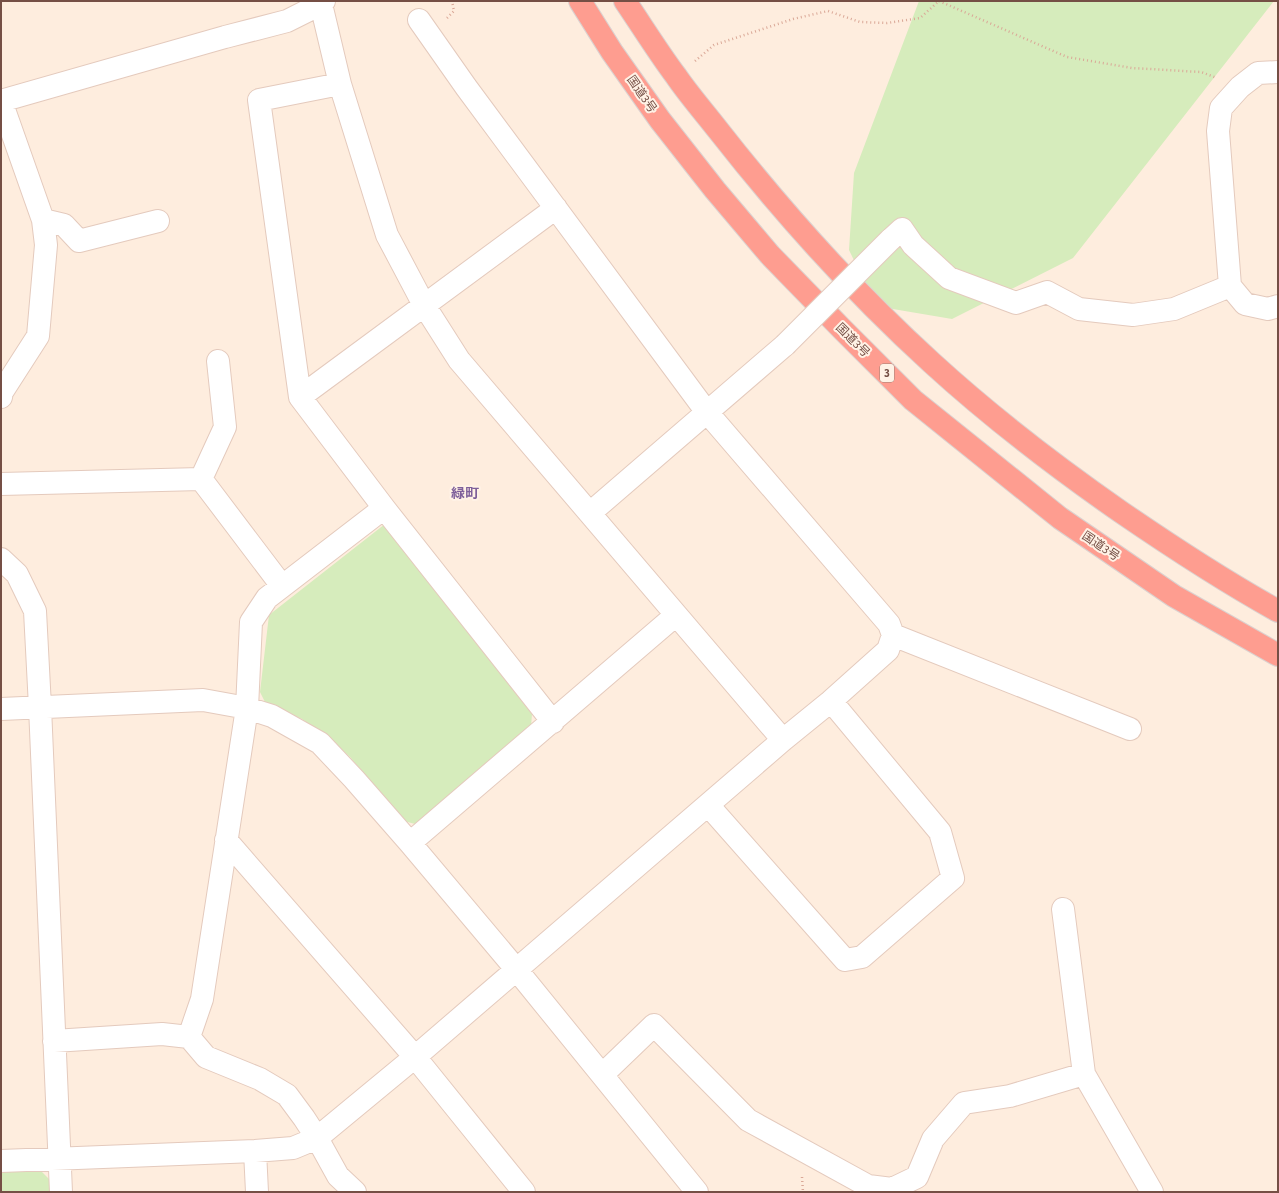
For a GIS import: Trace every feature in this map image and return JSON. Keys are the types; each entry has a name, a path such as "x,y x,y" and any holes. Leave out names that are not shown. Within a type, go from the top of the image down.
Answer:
{"highway":[{"name":"国道3号","path":"580,1 612,52 660,120 715,190 770,255 913,400 1060,518 1174,596 1278,655"},
{"path":"625,1 676,77 743,163 805,235 867,300 932,363 1007,427 1083,485 1169,545 1238,589 1278,611"}],"street":[{"path":"1,397 2,392 38,336 46,245 42,220 1,101 225,36 287,21 323,3 340,84 387,235 424,305 459,360 783,740"},
{"path":"1,1161 255,1151 293,1148 317,1138 415,1057 783,740 831,701 888,650 893,635 889,624 706,411 466,87 419,20"},
{"path":"1278,72 1258,73 1240,88 1221,108 1218,131 1230,286 1246,304 1268,310 1278,306"},
{"path":"340,84 259,100 300,397 384,508 553,722"},
{"path":"300,397 556,208"},
{"path":"42,220 64,225 79,241 158,221"},
{"path":"590,512 706,411 785,345 902,229 912,245 949,278 1016,303 1047,292 1079,309 1133,315 1174,309 1230,286"},
{"path":"202,479 225,427 218,362"},
{"path":"1,484 202,479"},
{"path":"202,479 282,586"},
{"path":"189,1037 202,999 247,708 251,622 267,598 384,508"},
{"path":"1,559 17,574 35,612 61,1192"},
{"path":"410,843 676,615"},
{"path":"893,635 1130,729"},
{"path":"1,709 203,700 247,708 272,716 320,743 410,843 516,969 697,1192"},
{"path":"708,805 845,960 862,957 953,878 940,832 831,701"},
{"path":"226,840 415,1057 524,1192"},
{"path":"1062,909 1084,1074 1152,1192"},
{"path":"602,1075 654,1025 748,1120 868,1186 892,1189 917,1177 933,1139 964,1103 1010,1096 1084,1074"},
{"path":"54,1041 162,1034 189,1037 206,1057 260,1079 287,1095 317,1138 338,1176 355,1192"},
{"path":"255,1151 257,1192"}],"path":[{"path":"676,77 714,45 793,19 828,11 860,22 887,23 920,18 939,1 1067,57 1132,68 1201,72 1240,88"}],"green space":[{"path":"919,1 1274,1 1073,258 952,319 887,308 867,287 849,250 854,173"},
{"path":"385,524 532,714 531,727 415,824 404,821 350,757 329,738 302,719 265,702 260,692 269,615"},
{"path":"41,1171 49,1179 49,1192 1,1192 1,1172"}],"district":[{"name":"緑町","path":"465,493"}]}
